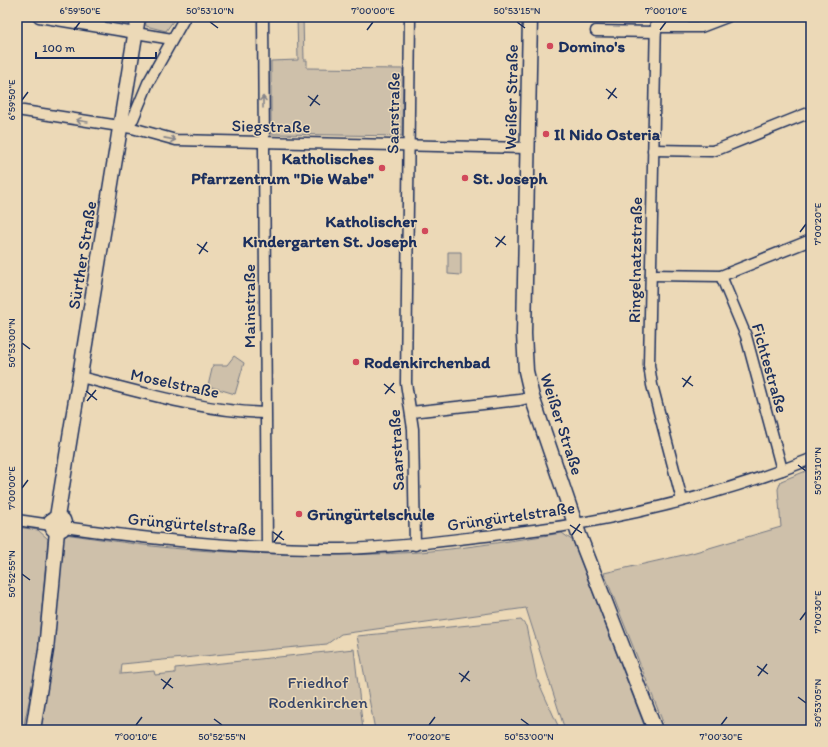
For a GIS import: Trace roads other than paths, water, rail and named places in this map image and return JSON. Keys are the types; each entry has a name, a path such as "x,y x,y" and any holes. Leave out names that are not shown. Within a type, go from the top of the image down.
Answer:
{"street":[{"path":"39,17 172,39"},
{"name":"Sürther Straße","path":"33,730 46,650 57,525 138,17"},
{"path":"121,127 129,124 133,119 148,83 185,17"},
{"name":"Mainstraße","path":"263,17 267,547"},
{"name":"Saarstraße","path":"410,17 406,383 411,412 415,545"},
{"name":"Weißer Straße","path":"530,17 524,334 526,371 532,397 576,524 655,730"},
{"path":"596,32 656,25 701,27 727,17"},
{"name":"Ringelnatzstraße","path":"656,25 650,364 652,384 682,500"},
{"name":"Siegstraße","path":"17,110 132,128 176,140 528,148"},
{"path":"653,150 712,151 811,112"},
{"path":"652,275 721,276 811,240"},
{"name":"Fichtestraße","path":"721,276 746,336 782,470"},
{"name":"Moselstraße","path":"80,378 198,405 242,412 265,413"},
{"path":"411,412 532,397"},
{"name":"Grüngürtelstraße","path":"17,520 182,541 267,547 342,549 415,545 576,524 682,500 782,470 811,459"}],"place":[{"name":"Domino's","path":"550,46"},
{"name":"Il Nido Osteria","path":"546,134"},
{"name":"Katholisches Pfarrzentrum \"Die Wabe\"","path":"382,168"},
{"name":"St. Joseph","path":"465,178"},
{"name":"Katholischer Kindergarten St. Joseph","path":"425,231"},
{"name":"Rodenkirchenbad","path":"356,362"},
{"name":"Grüngürtelschule","path":"299,514"}],"park label":[{"name":"Friedhof Rodenkirchen","path":"318,692"}]}
